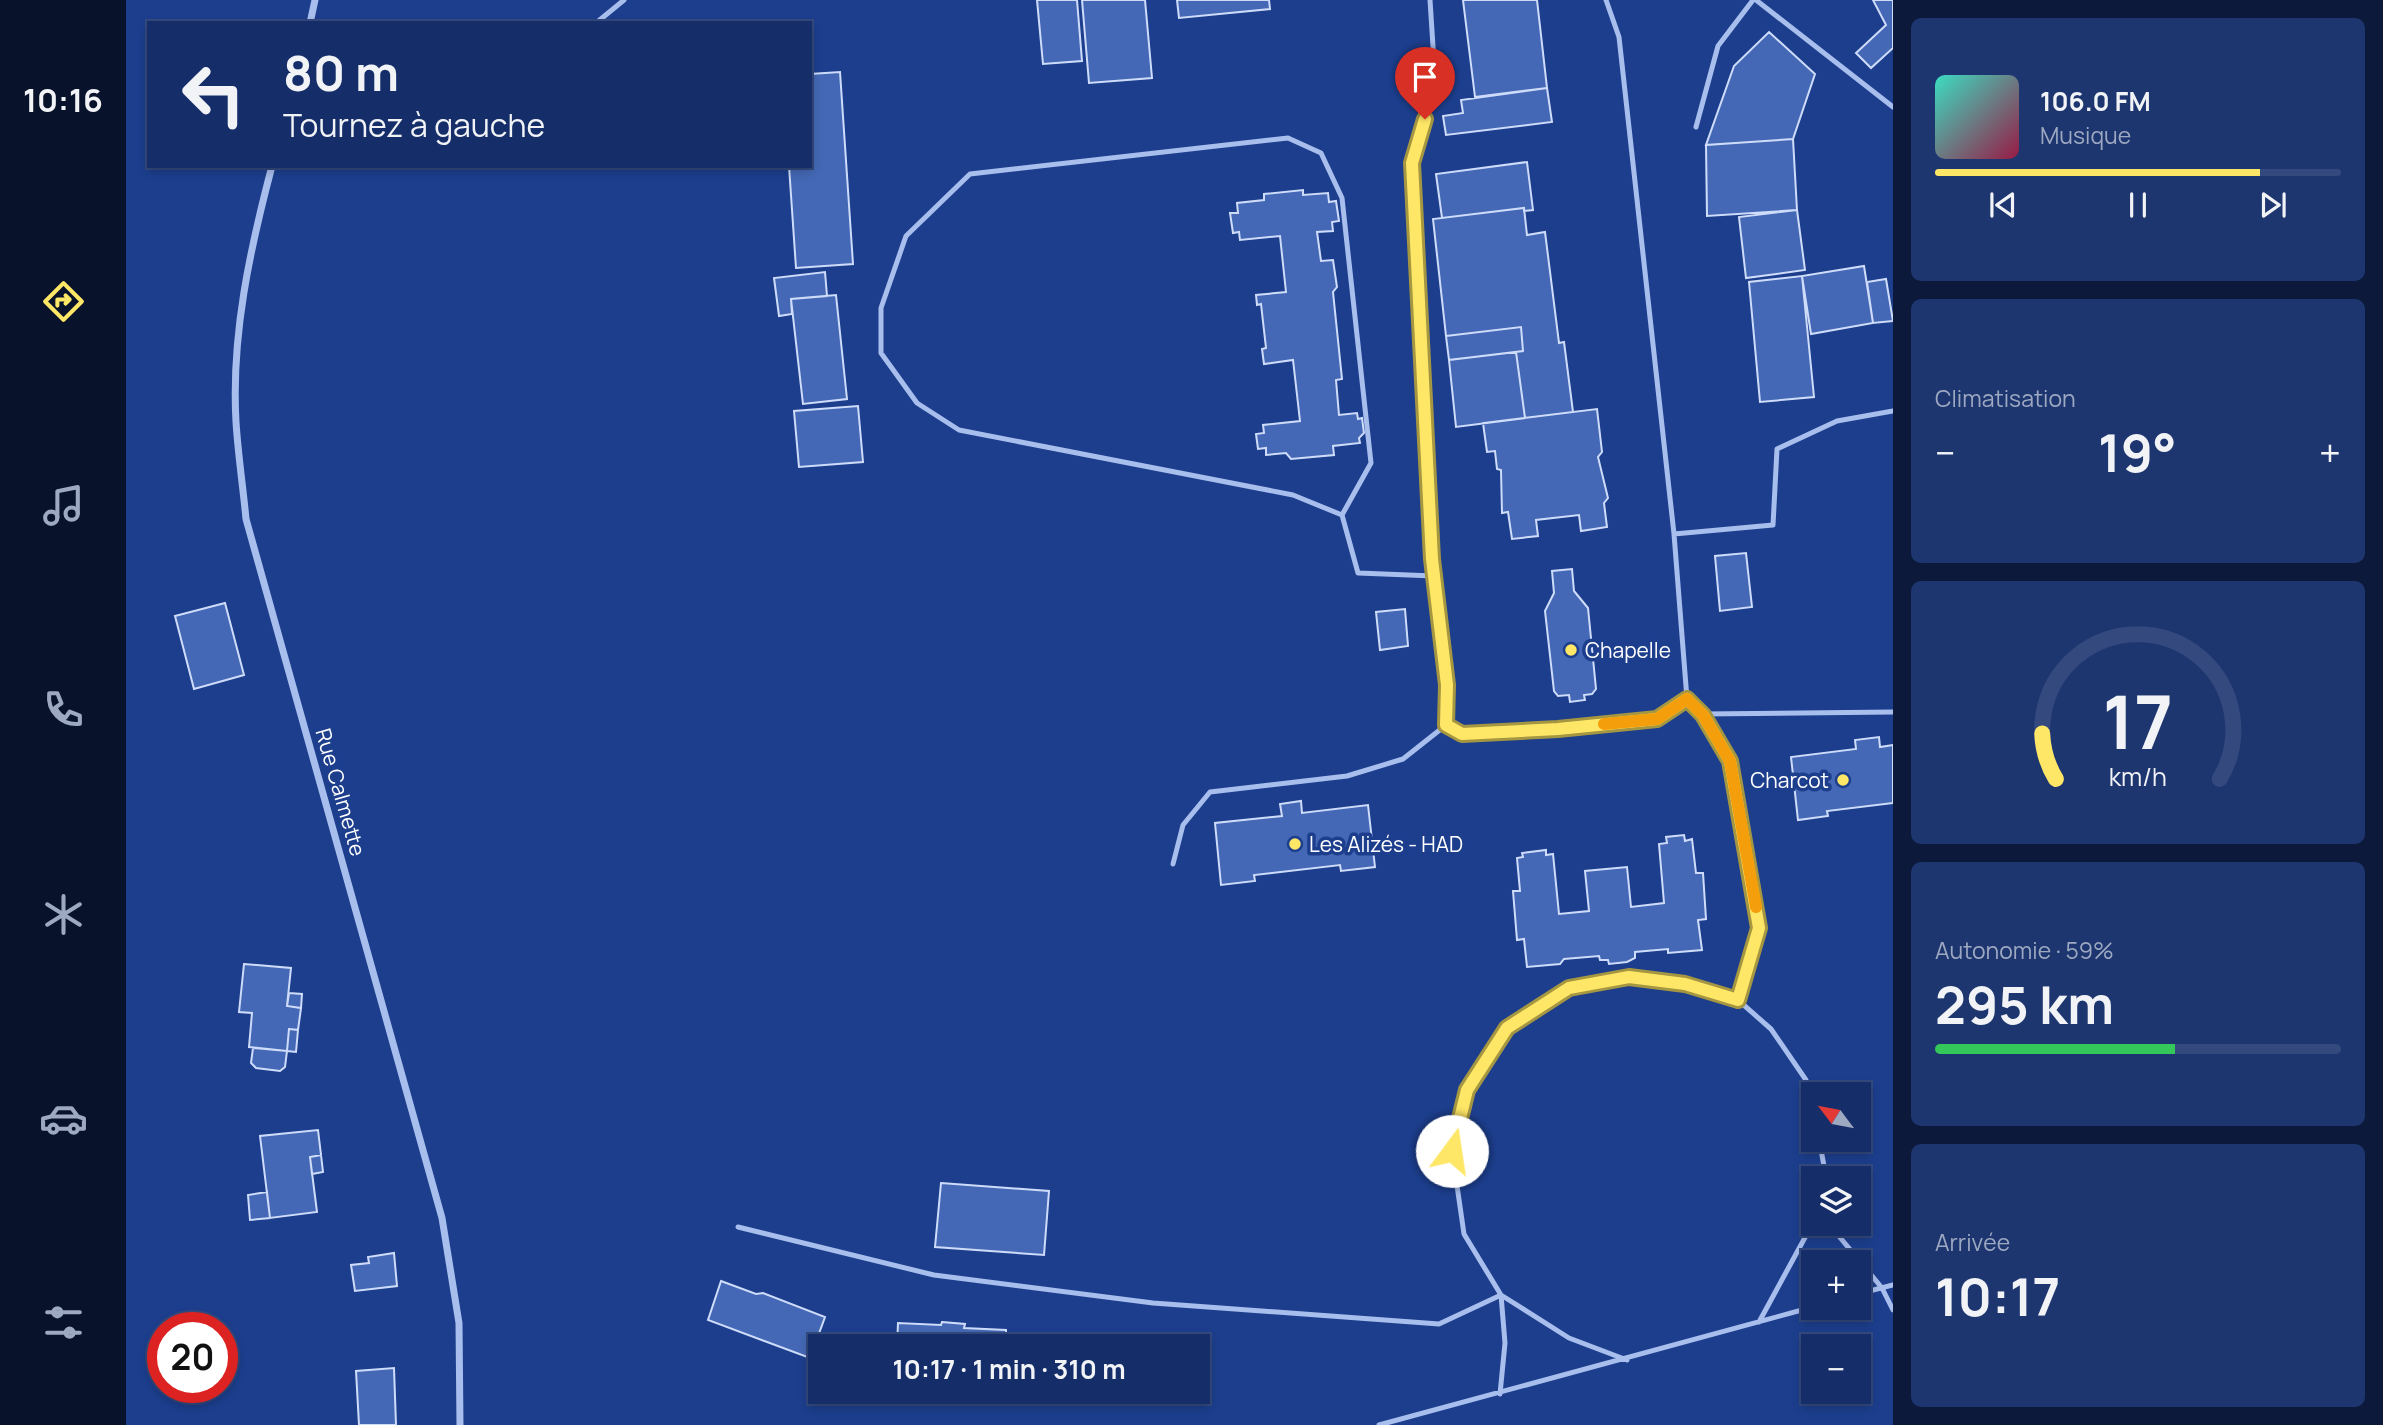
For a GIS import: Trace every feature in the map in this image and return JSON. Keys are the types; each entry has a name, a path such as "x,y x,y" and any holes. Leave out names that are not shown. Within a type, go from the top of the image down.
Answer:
{"street":[{"path":"310,21 315,0"},
{"name":"Rue Calmette","path":"272,168 244,289 238,357 236,421 246,519 442,1218 459,1323 460,1425"}],"lane":[{"path":"598,21 624,0"},
{"path":"1430,0 1434,62 1425,119 1412,163 1434,576 1447,685 1446,725"},
{"path":"1606,0 1619,37 1674,534 1687,699 1703,715 1730,761 1759,928 1738,1000"},
{"path":"1696,127 1718,46 1755,0 1893,107"},
{"path":"1342,515 1293,495 959,430 917,402 881,353 881,308 906,236 970,174 1288,138 1321,153 1342,198 1371,463 1342,515 1358,573 1434,576"},
{"path":"1674,534 1773,525 1777,449 1838,421 1893,411"},
{"path":"1446,725 1462,734 1558,729 1657,719 1687,699"},
{"path":"1703,715 1893,712"},
{"path":"1173,864 1183,825 1210,792 1347,776 1403,759 1446,725"},
{"path":"1627,1360 1569,1338 1501,1295 1464,1234 1452,1151 1467,1090 1507,1028 1569,988 1629,977 1685,984 1738,1000 1771,1029 1806,1082"},
{"path":"738,1227 934,1275 1153,1303 1438,1324 1501,1295"},
{"path":"1759,1322 1806,1236"},
{"path":"1839,1236 1882,1288 1893,1310"},
{"path":"1871,1291 1893,1285"},
{"path":"1500,1394 1505,1343 1501,1295"},
{"path":"1379,1425 1627,1360 1801,1310"}],"building":[{"path":"1037,0 1077,0 1082,61 1043,64"},
{"path":"1082,0 1145,0 1152,78 1089,83"},
{"path":"1177,0 1269,0 1270,9 1179,18"},
{"path":"1463,0 1537,0 1547,88 1475,97"},
{"path":"1873,0 1893,0 1893,48 1871,68 1856,53 1886,25"},
{"path":"1769,32 1815,74 1793,139 1706,145 1734,66"},
{"path":"840,72 853,264 796,268 789,168 812,168 812,74"},
{"path":"1547,88 1552,122 1446,135 1443,116 1463,113 1461,100"},
{"path":"1793,139 1797,210 1707,216 1706,145"},
{"path":"1527,162 1533,210 1524,211 1524,208 1442,218 1436,174"},
{"path":"1303,190 1303,195 1328,193 1329,202 1336,201 1339,221 1332,222 1333,231 1317,232 1321,261 1333,260 1337,287 1333,292 1342,379 1336,380 1339,415 1357,413 1358,419 1362,418 1364,433 1359,438 1360,443 1333,446 1334,455 1291,459 1286,453 1266,455 1266,448 1258,449 1256,434 1264,433 1263,425 1300,421 1293,360 1264,364 1262,349 1266,348 1261,304 1257,305 1256,295 1286,292 1280,236 1240,240 1239,232 1233,233 1230,213 1238,213 1237,203 1264,200 1264,194"},
{"path":"1524,208 1527,235 1545,232 1559,343 1564,342 1573,412 1525,418 1516,352 1523,351 1521,327 1446,336 1433,219"},
{"path":"1797,210 1805,270 1746,278 1739,217"},
{"path":"1864,266 1873,323 1811,334 1802,276"},
{"path":"825,272 827,296 791,299 792,314 779,316 774,278"},
{"path":"1802,276 1814,397 1760,402 1749,282"},
{"path":"1886,279 1893,321 1873,323 1867,282"},
{"path":"836,295 847,399 803,404 791,299"},
{"path":"1521,327 1523,351 1449,360 1446,336"},
{"path":"1516,352 1525,418 1456,427 1449,360"},
{"path":"858,406 863,462 799,467 794,411"},
{"path":"1597,409 1602,452 1598,457 1608,498 1604,503 1607,527 1581,531 1579,515 1536,520 1538,536 1512,539 1508,512 1502,513 1501,470 1497,469 1495,451 1487,452 1483,423"},
{"path":"1746,553 1752,607 1720,611 1715,556"},
{"name":"Chapelle","path":"1572,569 1574,591 1588,608 1596,689 1592,694 1584,695 1585,700 1570,702 1569,695 1558,696 1554,691 1545,611 1554,593 1552,571"},
{"path":"225,603 244,675 194,689 175,616"},
{"path":"1405,609 1408,646 1380,650 1376,612"},
{"name":"Charcot","path":"1879,737 1880,747 1893,745 1893,803 1827,811 1828,816 1798,820 1791,757 1856,749 1855,740"},
{"name":"Les Alizés - HAD","path":"1301,801 1302,813 1368,805 1375,867 1341,871 1340,865 1254,875 1255,881 1221,885 1215,823 1282,816 1280,804"},
{"path":"1684,835 1685,841 1692,839 1696,873 1703,873 1706,919 1698,920 1702,950 1635,952 1635,958 1627,962 1609,964 1608,960 1600,960 1599,956 1564,959 1560,964 1527,967 1524,939 1517,940 1513,891 1520,891 1517,858 1523,857 1522,853 1546,850 1546,855 1553,854 1559,914 1589,911 1585,871 1627,867 1631,907 1664,903 1659,844 1667,843 1666,837"},
{"path":"244,964 291,968 287,1006 301,1008 298,1030 289,1029 287,1051 249,1047 252,1013 239,1012"},
{"path":"289,993 302,994 301,1008 287,1006"},
{"path":"289,1029 298,1030 296,1052 287,1051"},
{"path":"253,1048 287,1051 285,1067 280,1071 256,1068 251,1063"},
{"path":"318,1130 321,1155 310,1157 317,1212 270,1218 260,1136"},
{"path":"321,1155 323,1172 312,1174 310,1157"},
{"path":"941,1183 1049,1191 1044,1255 935,1247"},
{"path":"267,1192 270,1218 250,1220 248,1195"},
{"path":"394,1253 397,1286 355,1291 351,1265 369,1263 368,1257"},
{"path":"721,1281 756,1294 763,1293 825,1317 819,1334 808,1334 808,1357 708,1320"},
{"path":"942,1322 965,1324 964,1328 1006,1330 1006,1334 898,1334 898,1323 941,1325"},
{"path":"394,1368 396,1425 359,1425 356,1371"}],"slow traffic":[{"path":"1604,724 1657,719 1687,699 1703,715 1730,761 1756,907"}],"place":[{"name":"Chapelle","path":"1571,650"},
{"name":"Charcot","path":"1843,780"},
{"name":"Les Alizés - HAD","path":"1295,844"}],"route":[{"path":"1425,119 1412,163 1432,559 1447,685 1446,725 1462,734 1558,729 1657,719 1687,699 1703,715 1730,761 1759,928 1738,1000 1685,984 1629,977 1569,988 1507,1028 1467,1090 1452,1151"}]}
